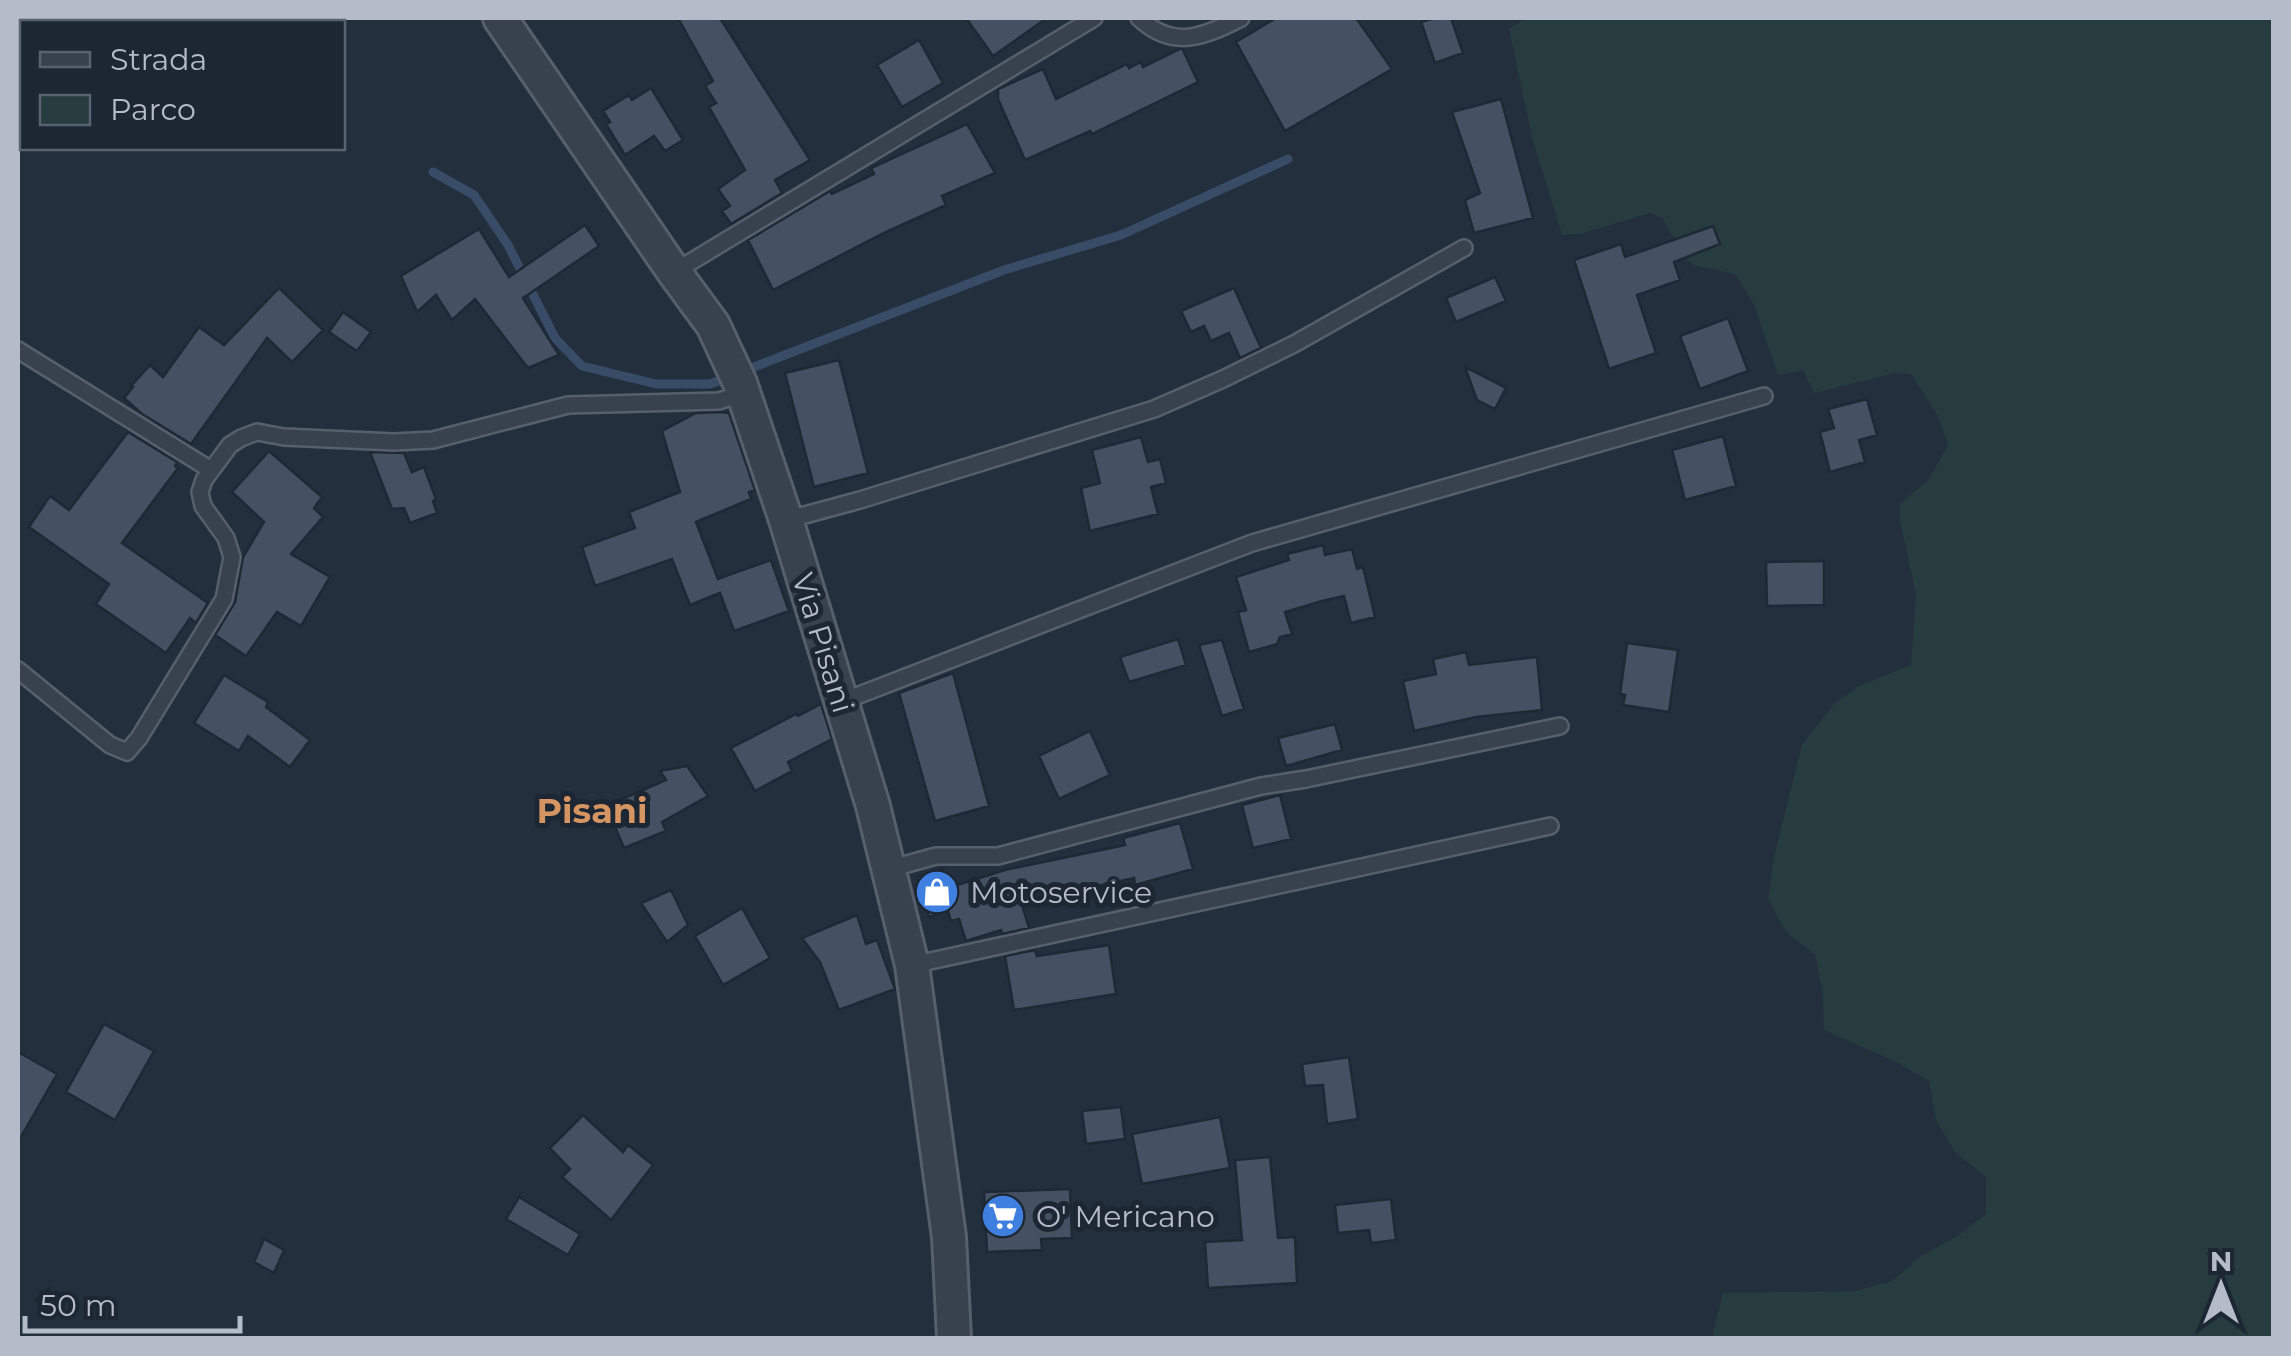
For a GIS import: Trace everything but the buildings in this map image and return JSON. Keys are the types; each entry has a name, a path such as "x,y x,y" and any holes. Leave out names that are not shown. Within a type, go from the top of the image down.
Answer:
{"street":[{"name":"Via Pisani","path":"511,21 674,272 713,325 742,388 876,816 912,965 948,1237 954,1338"}],"lane":[{"path":"674,272 1094,18"},
{"path":"1139,18 1152,30 1173,37 1197,37 1241,18"},
{"path":"786,520 1154,409 1294,344 1464,248"},
{"path":"18,350 211,470"},
{"path":"18,670 110,745 127,752 224,599 232,557 226,538 203,506 200,492 204,480 230,445 257,432 284,437 394,442 433,440 568,405 719,402 742,388"},
{"path":"841,702 1252,542 1764,396"},
{"path":"889,869 936,856 998,856 1261,786 1560,726"},
{"path":"912,965 1550,826"}],"green space":[{"path":"1526,18 2273,18 2273,1338 1712,1338 1723,1293 1855,1291 1892,1281 1921,1256 1956,1237 1986,1214 1986,1177 1956,1153 1936,1121 1929,1081 1824,1030 1823,993 1815,955 1786,932 1768,898 1774,857 1802,745 1833,705 1857,687 1911,665 1916,594 1900,504 1929,479 1948,445 1938,416 1911,374 1896,373 1814,393 1803,370 1778,375 1754,305 1735,274 1693,265 1662,218 1650,213 1580,234 1562,235 1532,137 1509,29"}],"waterway":[{"path":"433,172 474,195 508,245 555,338 582,366 656,384 710,384 1004,270 1121,235 1288,159"}],"place":[{"name":"Motoservice","path":"937,892"},
{"name":"O' Mericano","path":"1003,1216"}],"district":[{"name":"Pisani","path":"592,810"}]}
